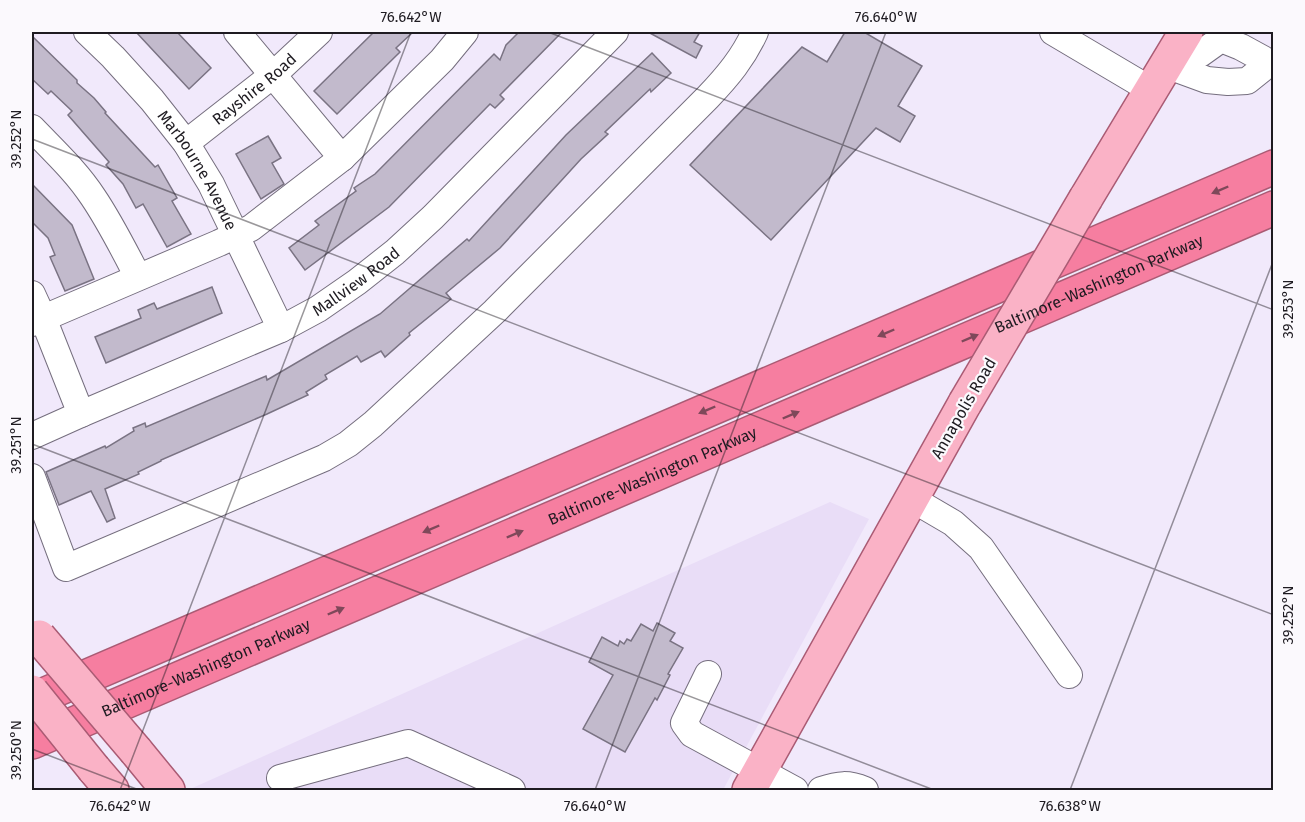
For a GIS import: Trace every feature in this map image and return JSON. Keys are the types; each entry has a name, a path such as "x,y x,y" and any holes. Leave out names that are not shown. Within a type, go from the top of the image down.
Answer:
{"highway":[{"path":"32,700 1274,167"},
{"name":"Baltimore-Washington Parkway","path":"32,742 1274,208"}],"main road":[{"name":"Annapolis Road","path":"754,781 965,403 1086,198 1185,53"},
{"path":"34,634 168,790"},
{"path":"32,692 103,780"}],"street":[{"name":"Marbourne Avenue","path":"87,32 152,100 186,143 211,184 282,329"},
{"path":"237,32 342,158"},
{"name":"Rayshire Road","path":"186,143 273,75 319,32"},
{"path":"37,320 251,228 342,158 441,60 465,32"},
{"name":"Mallview Road","path":"32,436 282,329 318,309 357,282 395,252 433,217 615,32"},
{"path":"32,477 66,568 324,459 373,424 495,311 730,74 747,50 755,32"},
{"path":"1053,32 1185,53"},
{"path":"32,128 65,161 92,195 138,277"},
{"path":"32,294 37,320 81,414"},
{"path":"912,498 953,523 981,548 1070,675"},
{"path":"708,674 684,723 692,734 754,781 795,790"},
{"path":"280,778 408,743 512,790"},
{"path":"821,790 836,785 853,785 866,790"}],"shaded area":[{"path":"830,502 869,519 723,790 188,790"}],"building":[{"path":"136,32 177,32 211,68 189,89"},
{"path":"374,32 413,32 396,48 400,52 337,114 314,91"},
{"path":"519,32 562,32 500,95 504,99 495,108 490,104 389,207 305,270 289,248 319,225 315,221 356,191 354,188 375,174 494,54 500,60 506,45"},
{"path":"648,32 700,32 694,42 702,46 696,58"},
{"path":"845,32 864,32 922,66 898,106 915,116 900,142 876,128 771,240 690,165 802,47 827,62"},
{"path":"32,36 94,98 155,167 158,165 177,198 172,201 191,234 167,247 143,204 136,208 123,184 106,165 109,162 68,115 72,111 51,91 48,94 32,79"},
{"path":"652,53 671,73 651,92 650,89 605,132 608,134 581,159 500,248 446,293 451,299 409,333 410,335 385,357 381,351 361,362 357,356 325,375 327,379 306,392 308,395 161,460 138,472 139,474 105,489 115,518 107,522 91,491 59,505 46,472 105,446 106,448 134,431 133,428 145,423 146,427 266,376 267,380 380,314 467,239 469,241 566,135"},
{"path":"268,136 281,158 272,163 284,184 261,199 236,154"},
{"path":"32,184 72,225 94,279 65,291 50,257 55,255 48,238 32,222"},
{"path":"212,287 222,313 106,363 95,337 141,318 138,310 154,303 157,309"},
{"path":"657,623 675,633 670,641 683,648 657,700 655,698 625,752 583,729 613,675 589,662 602,637 618,646 620,641 624,644 627,639 631,641 641,624 653,631"}]}
